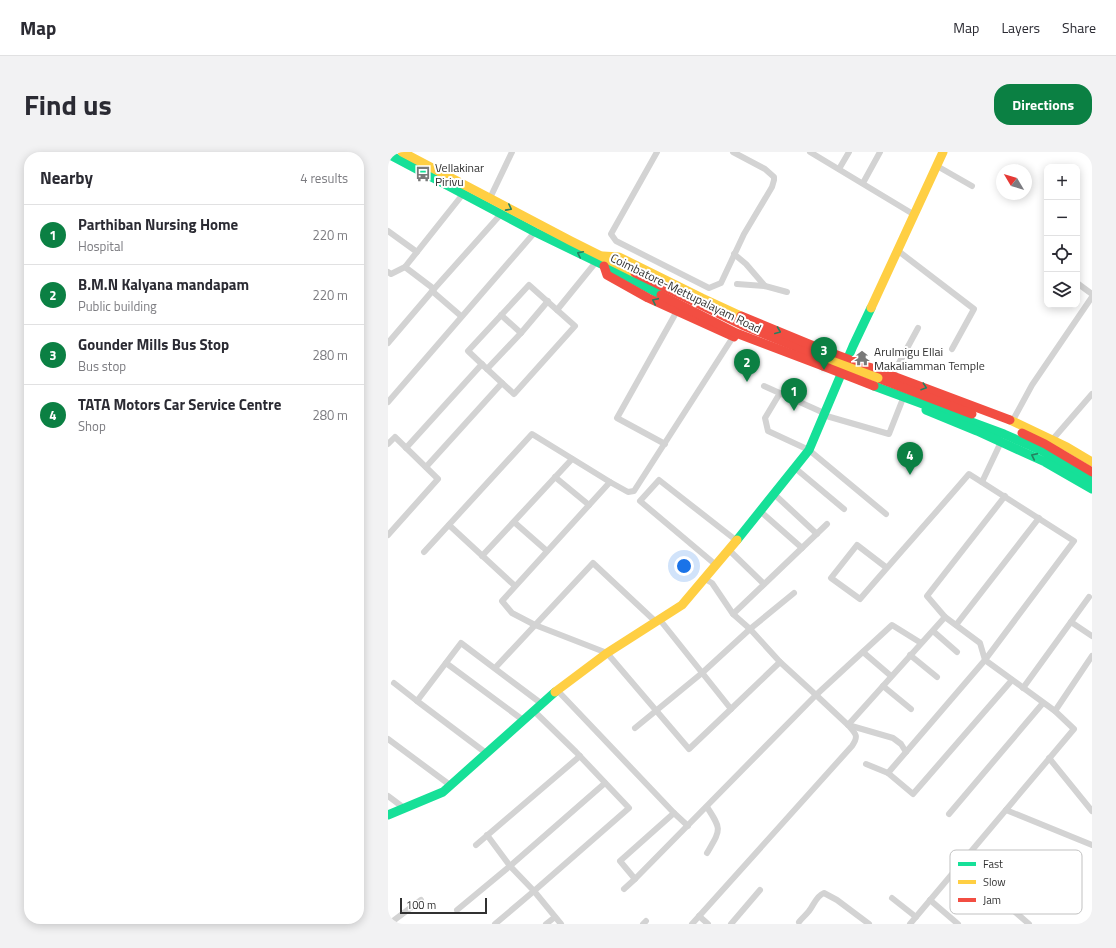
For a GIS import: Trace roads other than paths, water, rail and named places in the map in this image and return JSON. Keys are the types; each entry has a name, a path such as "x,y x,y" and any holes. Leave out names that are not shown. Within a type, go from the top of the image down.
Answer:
{"main road":[{"path":"402,152 490,198 600,261 692,306 779,341 946,403 1064,455 1092,472"},
{"path":"388,815 443,792 557,690 607,653 682,605 737,541 809,450 913,214 943,152"},
{"name":"Coimbatore-Mettupalayam Road","path":"388,154 412,158 463,194 536,232 600,261"},
{"path":"600,261 619,257 730,311 892,376 970,403 1013,420 1053,439 1092,462"},
{"path":"600,261 607,275 648,298 733,337 841,376 1001,442 1045,462 1092,489"},
{"path":"1024,438 1042,451 1092,481"}],"street":[{"path":"490,198 512,152"},
{"path":"657,152 611,234 616,241 709,288 721,283 744,234 774,180 774,177 765,169 734,152"},
{"path":"810,152 913,214"},
{"path":"840,169 849,152"},
{"path":"863,183 880,152"},
{"path":"937,166 972,186"},
{"path":"388,272 391,274 405,267 463,194"},
{"path":"388,343 501,214"},
{"path":"388,231 417,252"},
{"path":"388,402 536,232"},
{"path":"897,250 974,309 952,349"},
{"path":"734,254 746,264 765,286"},
{"path":"558,310 600,261"},
{"path":"405,267 462,316"},
{"path":"737,284 765,286 787,292"},
{"path":"529,285 558,310 575,326 514,394 468,351 529,285"},
{"path":"1013,420 1032,385 1092,295 1080,285"},
{"path":"406,448 484,366 520,333 548,301"},
{"path":"665,444 616,418 677,311"},
{"path":"501,315 520,333"},
{"path":"892,376 918,328"},
{"path":"424,552 532,434 610,482 628,492 634,491 733,337"},
{"path":"426,467 502,383"},
{"path":"764,386 824,414 890,434 902,401"},
{"path":"388,390 394,395"},
{"path":"780,393 765,418 768,431 809,450 886,514"},
{"path":"1053,439 1092,394"},
{"path":"388,444 394,437 438,479 388,535"},
{"path":"982,482 1001,442"},
{"path":"482,556 572,458"},
{"path":"795,468 844,509"},
{"path":"887,568 856,546 831,578 860,599 969,474 1074,541 985,660 888,773"},
{"path":"556,477 589,505"},
{"path":"716,565 640,501 659,480 737,541"},
{"path":"610,482 502,601 512,613 535,625 607,653 689,749 780,662"},
{"path":"774,494 817,534"},
{"path":"972,850 1074,729 1055,712 985,660 980,643 945,617 927,596 1005,496"},
{"path":"760,511 802,548"},
{"path":"956,625 1039,518"},
{"path":"514,522 547,551"},
{"path":"733,614 827,524"},
{"path":"448,525 515,586"},
{"path":"729,550 764,584"},
{"path":"495,668 594,563 658,621 731,709"},
{"path":"692,924 856,740 856,734 848,725 780,662 750,629 733,614 712,583 705,579"},
{"path":"635,728 655,710 702,673 750,629 794,592"},
{"path":"1023,688 1089,598"},
{"path":"848,725 945,617"},
{"path":"1071,622 1092,636"},
{"path":"521,635 535,625"},
{"path":"624,889 816,695 892,625 921,643"},
{"path":"932,631 957,652"},
{"path":"417,701 461,643 542,704"},
{"path":"863,652 891,676"},
{"path":"910,655 937,677"},
{"path":"1055,712 1092,656"},
{"path":"446,663 523,720"},
{"path":"866,764 888,773 913,794 1012,680"},
{"path":"394,683 486,754"},
{"path":"883,686 911,709"},
{"path":"557,690 688,826"},
{"path":"949,814 1043,703"},
{"path":"495,924 629,808 580,756 534,711"},
{"path":"848,725 893,738 901,744 906,752"},
{"path":"388,739 450,785"},
{"path":"476,845 580,756"},
{"path":"1050,758 1092,811"},
{"path":"457,910 605,783"},
{"path":"388,796 404,808"},
{"path":"706,807 718,824 718,836 708,853"},
{"path":"1006,810 1092,845"},
{"path":"635,878 620,861 674,813"},
{"path":"487,835 510,866 534,891 561,924"},
{"path":"912,923 950,876"},
{"path":"730,924 760,890"},
{"path":"800,923 816,900 821,894 824,893 837,900 869,924"},
{"path":"892,898 916,917"},
{"path":"389,924 421,900"},
{"path":"930,900 958,924"},
{"path":"1018,914 1029,924"},
{"path":"699,916 708,924"},
{"path":"546,924 555,917"}],"place":[{"name":"Vellakinar Pirivu","path":"423,174"},
{"name":"Arulmigu Ellai Makaliamman Temple","path":"862,358"},
{"name":"Gounder Mills Bus Stop","path":"824,370"},
{"name":"B.M.N Kalyana mandapam","path":"747,382"},
{"name":"Parthiban Nursing Home","path":"794,411"},
{"name":"TATA Motors Car Service Centre","path":"910,475"}]}
